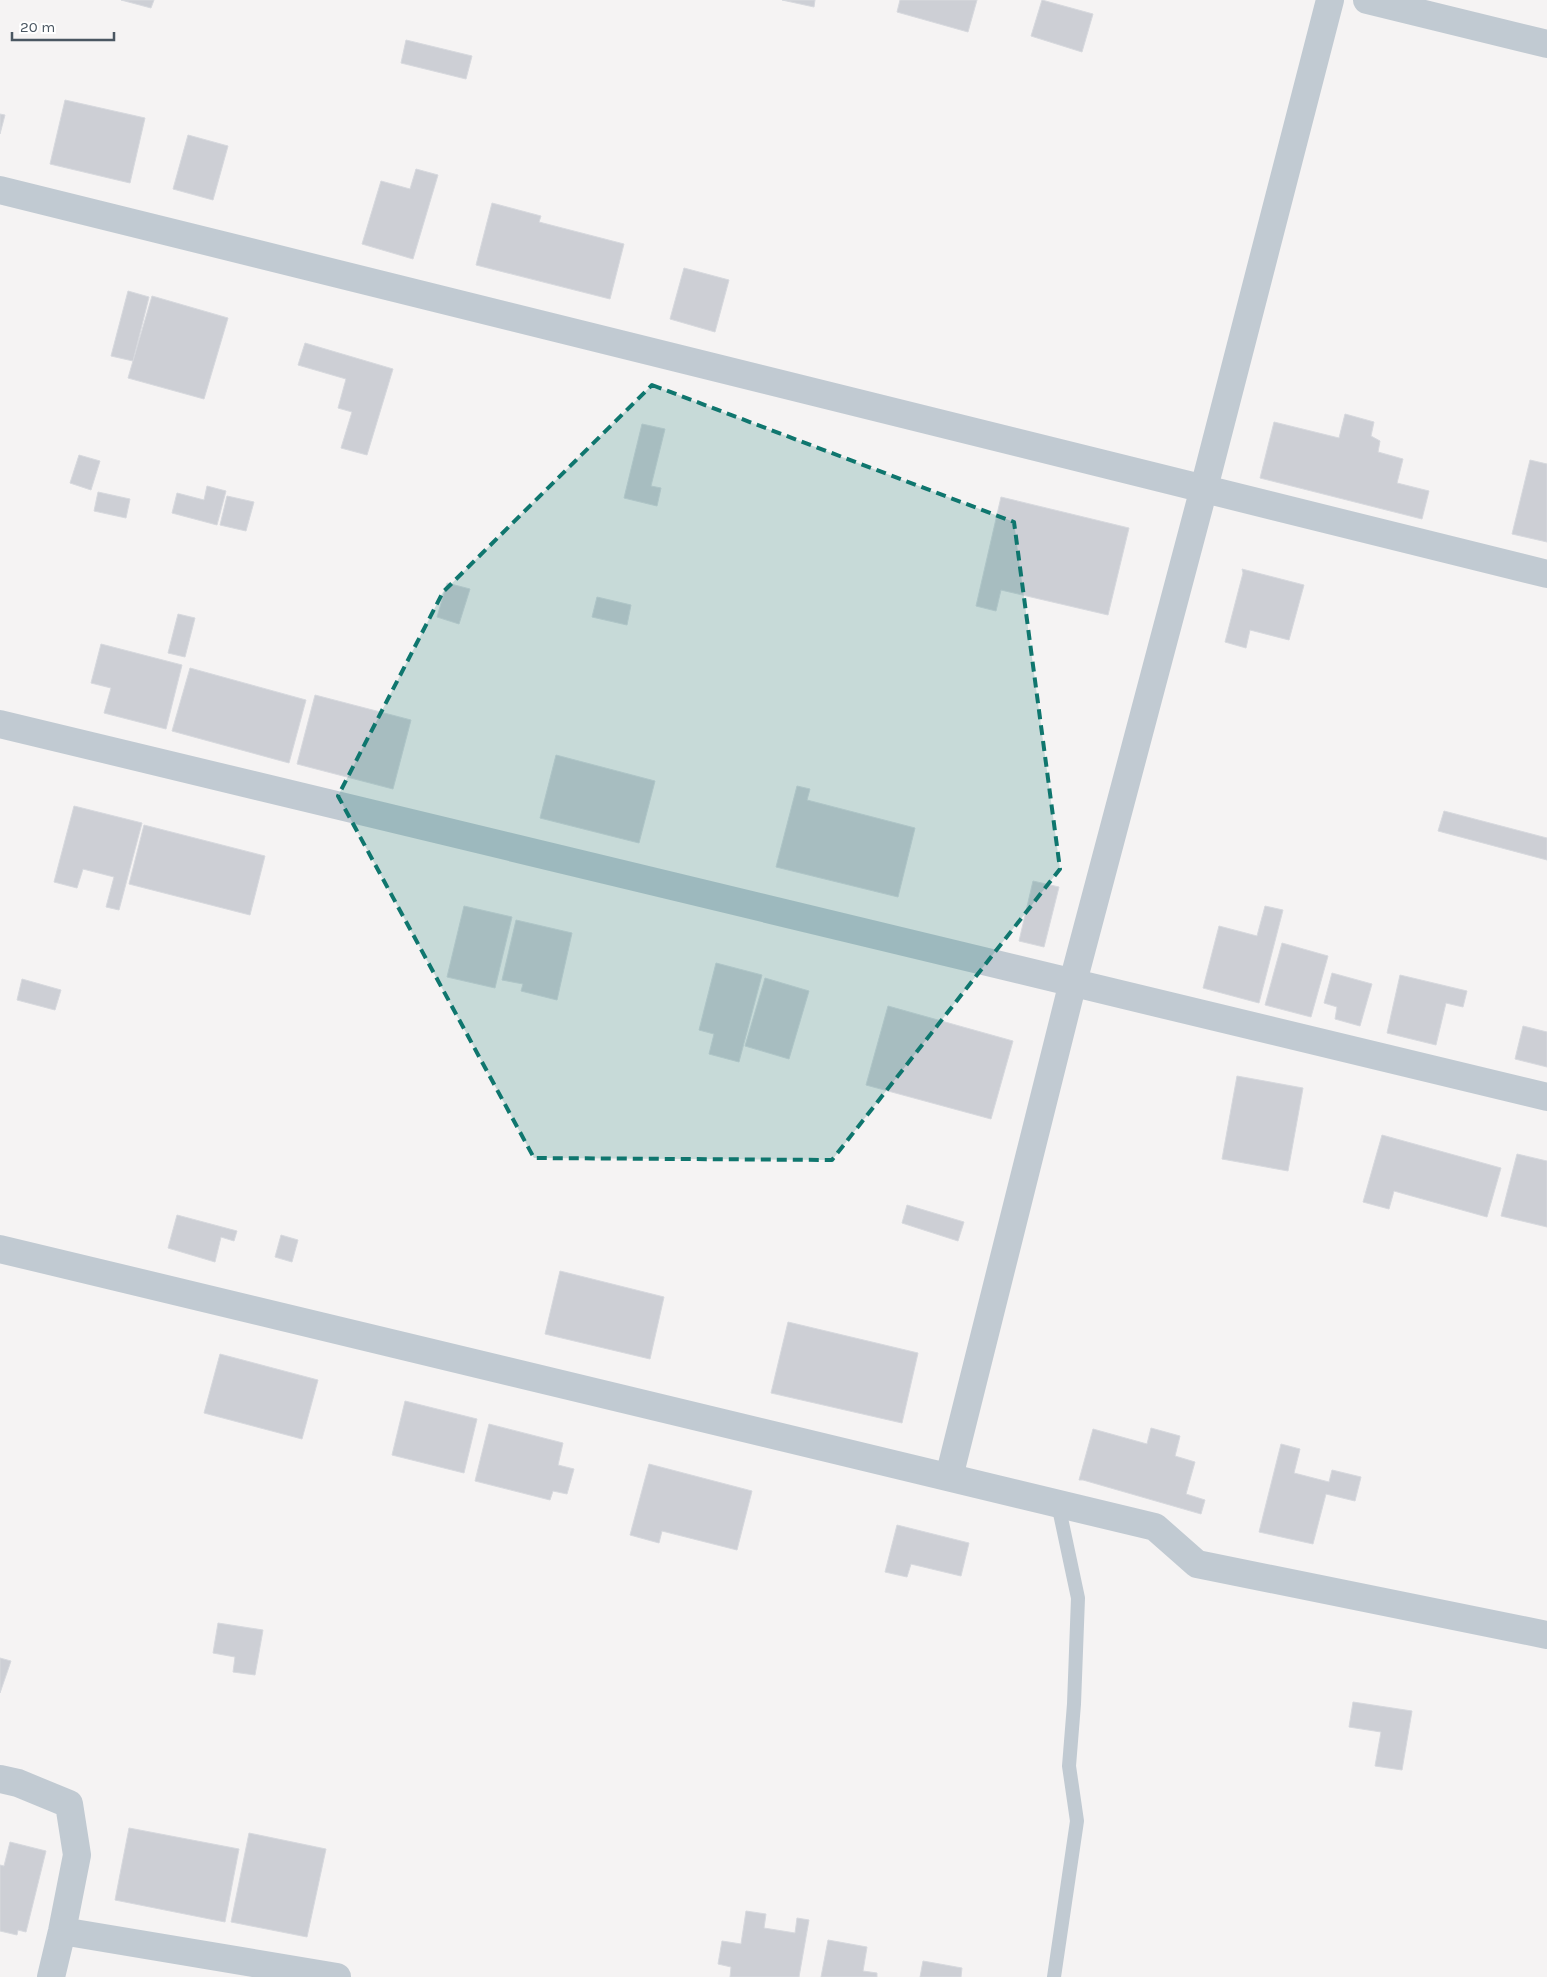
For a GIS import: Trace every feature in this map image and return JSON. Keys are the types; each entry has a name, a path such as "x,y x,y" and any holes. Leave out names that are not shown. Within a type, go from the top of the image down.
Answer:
{"street":[{"path":"949,1477 1073,982 1204,488 1330,0"},
{"path":"1367,0 1547,44"},
{"path":"0,190 1547,574"},
{"path":"0,724 1547,1097"},
{"path":"0,1249 1155,1527 1197,1564 1547,1635"},
{"path":"0,1779 18,1783 69,1804 77,1855 51,1977"},
{"path":"62,1931 337,1977"}],"lane":[{"path":"1054,1977 1077,1821 1069,1766 1074,1704 1078,1598 1058,1504"}],"highlighted area":[{"path":"652,385 1014,522 1060,869 832,1160 534,1158 338,796 443,592"}],"building":[{"path":"121,0 154,0 151,8"},
{"path":"782,0 815,0 814,7"},
{"path":"900,0 977,0 968,32 897,12"},
{"path":"1042,0 1093,14 1082,52 1031,36"},
{"path":"406,40 472,56 466,79 401,63"},
{"path":"65,100 145,118 130,183 50,164"},
{"path":"0,114 5,115 0,134"},
{"path":"188,135 228,146 213,200 173,189"},
{"path":"416,169 438,175 413,259 362,244 381,181 410,189"},
{"path":"492,203 541,216 539,222 624,244 610,299 476,265"},
{"path":"684,268 729,280 715,332 670,319"},
{"path":"128,291 149,297 133,361 111,356"},
{"path":"152,296 228,318 204,399 128,378"},
{"path":"305,343 393,369 367,455 341,448 352,412 338,408 346,379 298,365"},
{"path":"1345,414 1374,422 1371,436 1380,441 1378,452 1403,459 1397,483 1429,491 1422,519 1260,478 1274,422 1339,438"},
{"path":"642,424 665,429 651,486 661,488 657,506 624,498"},
{"path":"79,455 100,461 91,490 70,483"},
{"path":"1530,460 1547,464 1547,542 1512,534"},
{"path":"207,486 226,491 217,525 172,513 177,493 204,500"},
{"path":"98,492 130,499 126,518 94,511"},
{"path":"227,496 254,502 246,531 220,525"},
{"path":"1001,497 1129,528 1108,615 1001,590 996,611 976,606"},
{"path":"1242,569 1304,585 1289,640 1250,630 1246,648 1225,642 1243,573"},
{"path":"447,583 470,589 459,624 437,617"},
{"path":"597,597 631,605 627,625 592,617"},
{"path":"178,614 195,618 185,657 168,653"},
{"path":"101,644 182,665 166,729 104,713 111,688 91,683"},
{"path":"190,668 306,700 289,763 172,731"},
{"path":"315,695 411,720 393,789 297,764"},
{"path":"556,755 655,781 639,843 540,818"},
{"path":"797,786 810,789 807,800 915,828 898,897 776,867"},
{"path":"74,806 142,823 119,910 106,907 114,877 83,869 77,888 54,882"},
{"path":"1444,811 1547,838 1547,860 1438,831"},
{"path":"144,825 265,856 250,915 129,884"},
{"path":"1033,881 1059,887 1044,947 1019,941"},
{"path":"464,906 512,917 495,988 447,977"},
{"path":"1265,906 1283,910 1259,1003 1203,988 1219,926 1257,936"},
{"path":"516,920 572,933 557,1000 521,991 523,984 502,980"},
{"path":"1282,943 1328,956 1311,1017 1265,1005"},
{"path":"716,963 762,975 739,1062 709,1054 714,1034 699,1030"},
{"path":"1332,973 1372,984 1360,1026 1335,1019 1337,1007 1324,1003"},
{"path":"1400,975 1467,991 1463,1007 1446,1003 1436,1045 1387,1033"},
{"path":"765,978 809,991 789,1059 745,1046"},
{"path":"22,979 61,990 55,1010 17,1000"},
{"path":"888,1006 1013,1041 991,1119 866,1085"},
{"path":"1523,1026 1547,1032 1547,1067 1515,1059"},
{"path":"1237,1076 1303,1088 1288,1171 1222,1159"},
{"path":"1382,1135 1501,1168 1487,1217 1394,1191 1389,1209 1363,1202"},
{"path":"1517,1154 1547,1161 1547,1227 1501,1216"},
{"path":"907,1205 964,1222 958,1241 902,1223"},
{"path":"177,1215 237,1231 234,1241 221,1237 215,1262 168,1248"},
{"path":"281,1235 298,1240 292,1262 275,1257"},
{"path":"560,1271 664,1297 650,1359 545,1334"},
{"path":"788,1322 918,1353 902,1423 771,1393"},
{"path":"220,1354 318,1380 302,1439 204,1413"},
{"path":"405,1401 477,1419 464,1473 392,1455"},
{"path":"489,1424 563,1443 558,1465 574,1469 567,1494 553,1491 550,1500 475,1481"},
{"path":"1151,1428 1180,1436 1175,1456 1195,1462 1186,1494 1205,1500 1201,1514 1079,1480 1093,1429 1147,1444"},
{"path":"1281,1444 1300,1449 1294,1473 1329,1482 1332,1470 1361,1477 1355,1501 1326,1494 1313,1544 1259,1532"},
{"path":"649,1464 752,1491 737,1550 662,1531 659,1543 630,1535"},
{"path":"897,1525 969,1543 961,1576 911,1564 907,1577 885,1572"},
{"path":"218,1623 263,1630 255,1675 233,1672 235,1657 213,1653"},
{"path":"0,1658 11,1661 0,1693"},
{"path":"1353,1702 1412,1711 1402,1770 1375,1766 1381,1732 1349,1727"},
{"path":"129,1828 239,1849 225,1922 115,1900"},
{"path":"249,1833 326,1849 307,1937 231,1922"},
{"path":"10,1842 46,1851 26,1932 18,1930 17,1935 0,1931 0,1865 4,1866"},
{"path":"746,1911 766,1914 764,1928 795,1933 797,1918 809,1920 799,1977 730,1977 731,1967 718,1964 722,1941 741,1944"},
{"path":"828,1940 867,1947 863,1971 877,1973 877,1977 821,1977"},
{"path":"923,1961 962,1968 961,1977 920,1977"}]}
